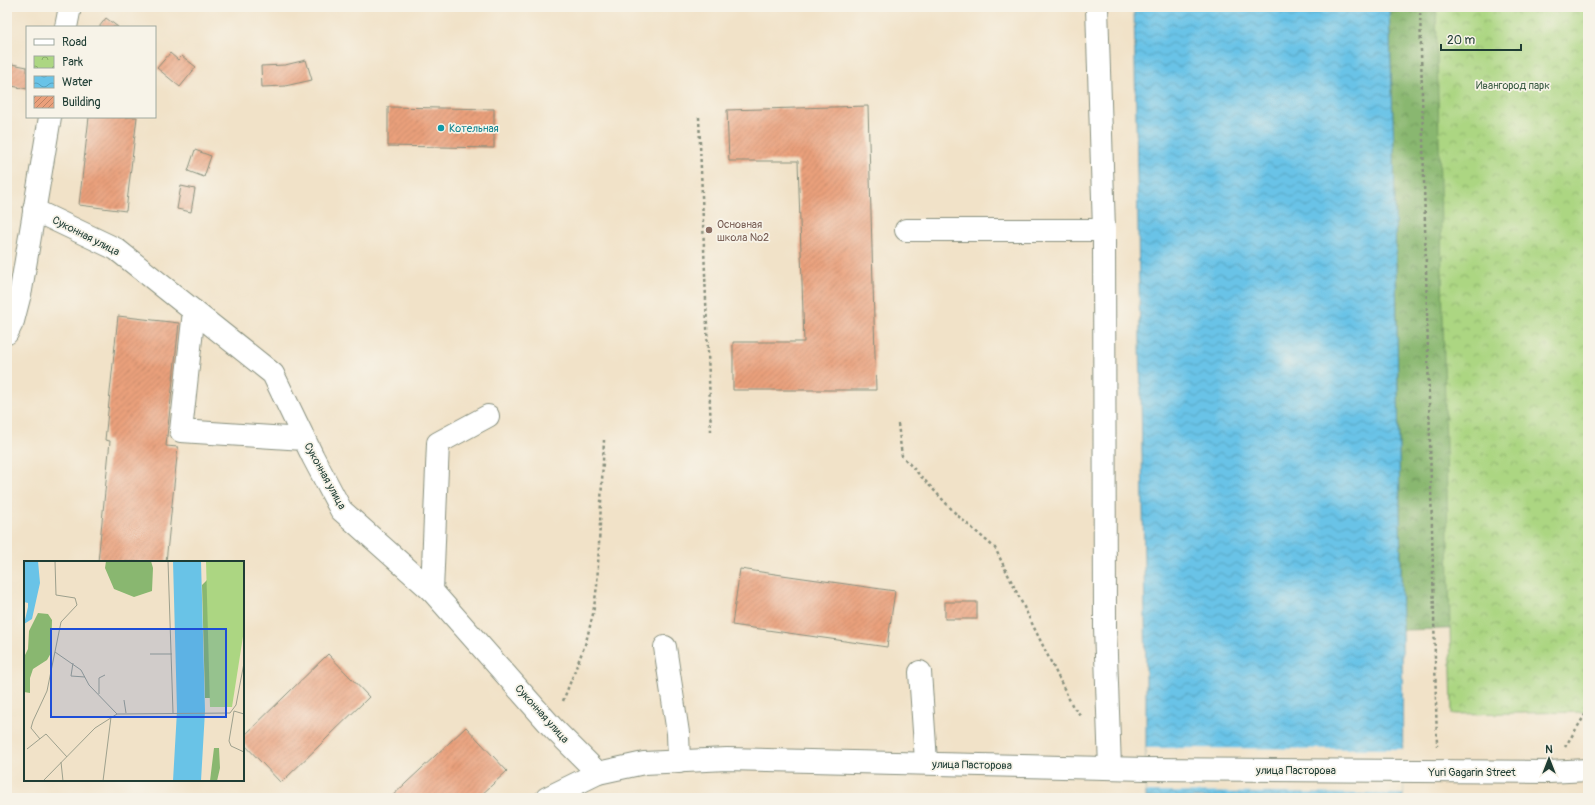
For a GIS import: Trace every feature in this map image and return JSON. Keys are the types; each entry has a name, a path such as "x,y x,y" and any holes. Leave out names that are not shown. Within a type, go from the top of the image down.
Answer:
{"street":[{"path":"66,26 70,7"},
{"path":"1097,7 1104,230 1105,627 1110,768"},
{"path":"7,333 14,321 21,290 50,118"},
{"name":"Суконная улица","path":"34,210 116,249 273,374 304,439 341,510 432,591 552,727 598,773"},
{"path":"906,230 1104,230"},
{"path":"194,311 181,431 304,439"},
{"path":"432,591 438,443 488,416"},
{"path":"665,647 678,733 679,762"},
{"path":"920,672 926,761"},
{"name":"улица Пасторова","path":"547,798 598,773 644,763 727,759 1146,769 1403,771"},
{"name":"Yuri Gagarin Street","path":"1403,771 1548,772 1588,770"}],"path":[{"path":"1420,7 1438,771"},
{"path":"699,117 711,431"},
{"path":"898,424 902,456 958,515 995,548 1073,707 1108,745"},
{"path":"552,727 586,642 593,614 597,586 604,440"},
{"path":"1548,772 1585,717 1588,710"}],"green space":[{"path":"7,7 11,7 11,9 7,58"},
{"path":"1389,7 1457,7 1475,628 1402,630 1394,148"},
{"name":"Ивангород парк","path":"1436,7 1588,7 1588,712 1452,714"}],"water":[{"path":"1134,7 1389,7 1394,148 1402,630 1403,798 1146,798 1146,674"}],"pier":[{"path":"1146,748 1404,749 1403,794 1146,792"}],"building":[{"path":"106,18 117,26 100,26"},
{"path":"170,53 178,60 182,56 196,67 180,87 157,68"},
{"path":"306,60 312,80 285,86 262,87 261,66 285,65"},
{"path":"7,63 26,67 26,89 7,85"},
{"path":"868,106 876,390 733,390 733,342 804,342 798,161 729,161 727,110"},
{"name":"Котельная","path":"388,107 494,109 494,148 388,146"},
{"path":"89,118 137,118 126,211 79,205"},
{"path":"195,150 211,156 204,177 188,171"},
{"path":"181,186 195,189 191,212 177,209"},
{"path":"118,316 179,323 166,446 178,447 166,561 98,561 110,441 105,440"},
{"path":"740,569 895,591 887,647 732,625"},
{"path":"945,602 977,602 977,619 945,619"},
{"path":"328,654 369,697 281,783 244,744 244,736"},
{"path":"466,727 507,771 478,798 390,798"}],"place":[{"name":"Котельная","path":"441,128"},
{"name":"Основная школа №2","path":"709,230"}]}
